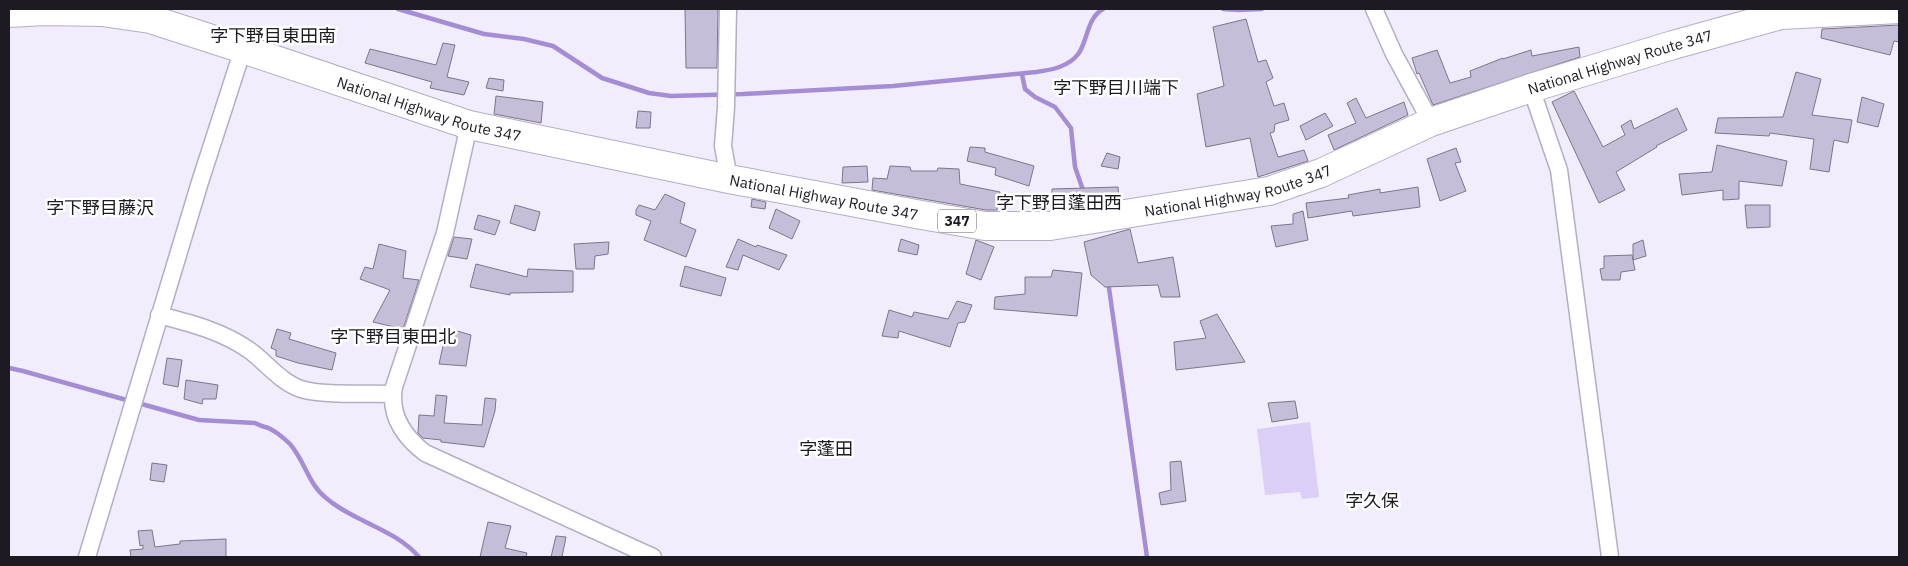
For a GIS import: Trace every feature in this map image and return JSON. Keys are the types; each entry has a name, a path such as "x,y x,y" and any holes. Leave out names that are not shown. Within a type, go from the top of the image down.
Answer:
{"highway":[{"name":"National Highway Route 347","path":"9,13 45,11 102,12 150,19 469,126 729,179 985,226 1050,226 1269,191 1321,173 1431,122 1532,88 1673,45 1781,15 1899,9"}],"street":[{"path":"728,9 726,107 723,146 729,179"},
{"path":"1374,9 1394,54 1431,122"},
{"path":"86,557 200,182 244,49"},
{"path":"1532,88 1559,170 1610,557"},
{"path":"469,126 445,232 398,374 393,394 393,411 399,425 409,439 425,453 653,557"},
{"path":"159,315 210,329 236,342 248,349 274,372 299,389 312,392 393,394"}],"shaded area":[{"path":"1310,422 1319,497 1302,499 1300,492 1265,495 1257,429"}],"building":[{"path":"685,9 718,9 717,68 686,68"},
{"path":"1246,19 1258,62 1266,60 1273,78 1266,82 1274,106 1284,103 1289,120 1275,124 1274,132 1270,133 1278,157 1304,150 1308,161 1258,177 1250,138 1206,147 1197,94 1224,86 1213,27"},
{"path":"1899,25 1899,42 1894,41 1890,55 1821,38 1822,29"},
{"path":"443,43 455,45 447,77 469,82 464,95 430,88 432,82 365,63 370,49 436,65"},
{"path":"1579,47 1580,57 1433,105 1419,73 1417,74 1412,58 1437,50 1450,83 1471,77 1470,71 1503,58 1531,50 1532,56"},
{"path":"1796,72 1821,79 1812,115 1852,120 1848,143 1834,140 1829,172 1810,169 1814,139 1770,133 1769,136 1715,133 1718,118 1783,117"},
{"path":"489,78 504,80 503,91 486,88"},
{"path":"1574,91 1603,147 1625,135 1621,126 1631,120 1634,129 1677,108 1687,130 1656,146 1616,172 1625,190 1599,203 1552,102"},
{"path":"496,96 543,102 541,123 494,114"},
{"path":"1862,97 1884,104 1878,127 1857,122"},
{"path":"1356,98 1366,118 1404,102 1408,115 1334,150 1328,135 1356,123 1347,103"},
{"path":"638,111 651,112 650,128 636,128"},
{"path":"1325,113 1333,126 1306,140 1300,126"},
{"path":"1717,145 1787,161 1782,186 1739,181 1739,199 1723,200 1723,190 1682,195 1679,174 1712,172"},
{"path":"970,147 985,148 985,152 1034,166 1029,186 995,175 996,168 967,161"},
{"path":"1456,148 1461,162 1455,163 1466,191 1440,201 1427,159"},
{"path":"1107,153 1120,157 1118,169 1101,166"},
{"path":"867,166 868,182 842,183 843,167"},
{"path":"890,166 910,167 911,171 937,171 938,168 959,169 960,184 1000,192 997,210 986,210 872,190 873,178 887,179"},
{"path":"1118,187 1119,199 1052,208 1052,189"},
{"path":"1418,187 1420,207 1353,216 1352,211 1308,218 1306,203 1349,198 1348,195 1380,189 1380,193"},
{"path":"665,194 685,203 680,223 696,230 686,257 644,240 651,221 636,215 636,210 639,205 655,210"},
{"path":"752,199 766,202 765,209 751,207"},
{"path":"515,205 540,212 535,231 510,223"},
{"path":"1745,205 1770,205 1770,227 1747,228"},
{"path":"776,209 800,221 792,239 769,228"},
{"path":"1303,211 1308,240 1276,247 1271,226 1293,224 1293,214"},
{"path":"478,215 500,221 495,235 474,229"},
{"path":"1130,229 1138,263 1173,257 1180,297 1161,297 1158,285 1105,287 1091,275 1084,242"},
{"path":"454,237 472,239 467,259 448,256"},
{"path":"738,239 756,247 757,245 787,255 779,270 743,255 738,270 726,267"},
{"path":"901,239 919,245 917,255 898,251"},
{"path":"976,240 994,247 981,280 966,274"},
{"path":"1643,240 1646,256 1633,260 1633,244"},
{"path":"609,242 608,254 595,256 594,269 576,269 574,244"},
{"path":"379,244 406,251 403,278 419,280 403,329 373,322 390,290 360,279 365,267 373,269"},
{"path":"1632,255 1635,270 1621,272 1620,280 1602,280 1600,269 1604,268 1604,256"},
{"path":"476,264 527,277 528,269 573,271 573,292 510,293 510,295 470,287"},
{"path":"685,266 726,278 721,296 680,286"},
{"path":"1053,270 1082,273 1077,316 994,309 995,297 1025,294 1025,277 1051,277"},
{"path":"957,301 972,305 965,322 958,323 950,347 899,331 898,338 882,336 889,310 912,317 914,312 948,319"},
{"path":"1217,314 1245,362 1176,370 1174,342 1206,338 1200,321"},
{"path":"447,328 471,335 466,366 439,364"},
{"path":"277,329 291,333 289,339 336,353 332,370 276,356 276,350 271,348"},
{"path":"167,358 182,360 178,387 163,384"},
{"path":"186,380 218,385 216,399 203,399 202,404 184,399"},
{"path":"436,395 447,396 444,423 482,425 485,398 496,399 495,411 484,447 441,442 441,440 423,438 418,433 419,415 434,416"},
{"path":"1295,401 1298,418 1272,422 1268,403"},
{"path":"1181,461 1186,501 1161,505 1159,493 1171,490 1170,462"},
{"path":"152,463 167,465 164,482 150,480"},
{"path":"488,522 511,526 505,548 527,553 526,557 480,557"},
{"path":"152,530 155,547 180,544 180,541 226,539 226,557 131,557 130,550 143,549 143,545 140,546 138,531"},
{"path":"556,536 566,537 562,557 551,557"}],"waterway":[{"path":"398,9 484,34 524,39 553,46 602,78 649,93 671,96 893,86 1048,70 1065,65 1075,58 1082,47 1091,23 1103,9"},
{"path":"1223,9 1262,9"},
{"path":"1022,74 1025,89 1035,97 1055,107 1071,128 1075,167 1084,193"},
{"path":"1108,281 1147,557"},
{"path":"9,368 130,401"},
{"path":"138,403 199,420 255,423 271,429 290,444 315,486 326,498 349,513 398,539 419,557"}],"district":[{"name":"字下野目東田南","path":"273,35"},
{"name":"字下野目川端下","path":"1116,87"},
{"name":"字下野目蓬田西","path":"1059,202"},
{"name":"字下野目藤沢","path":"100,207"},
{"name":"字下野目東田北","path":"393,336"},
{"name":"字蓬田","path":"826,448"},
{"name":"字久保","path":"1372,500"}]}
